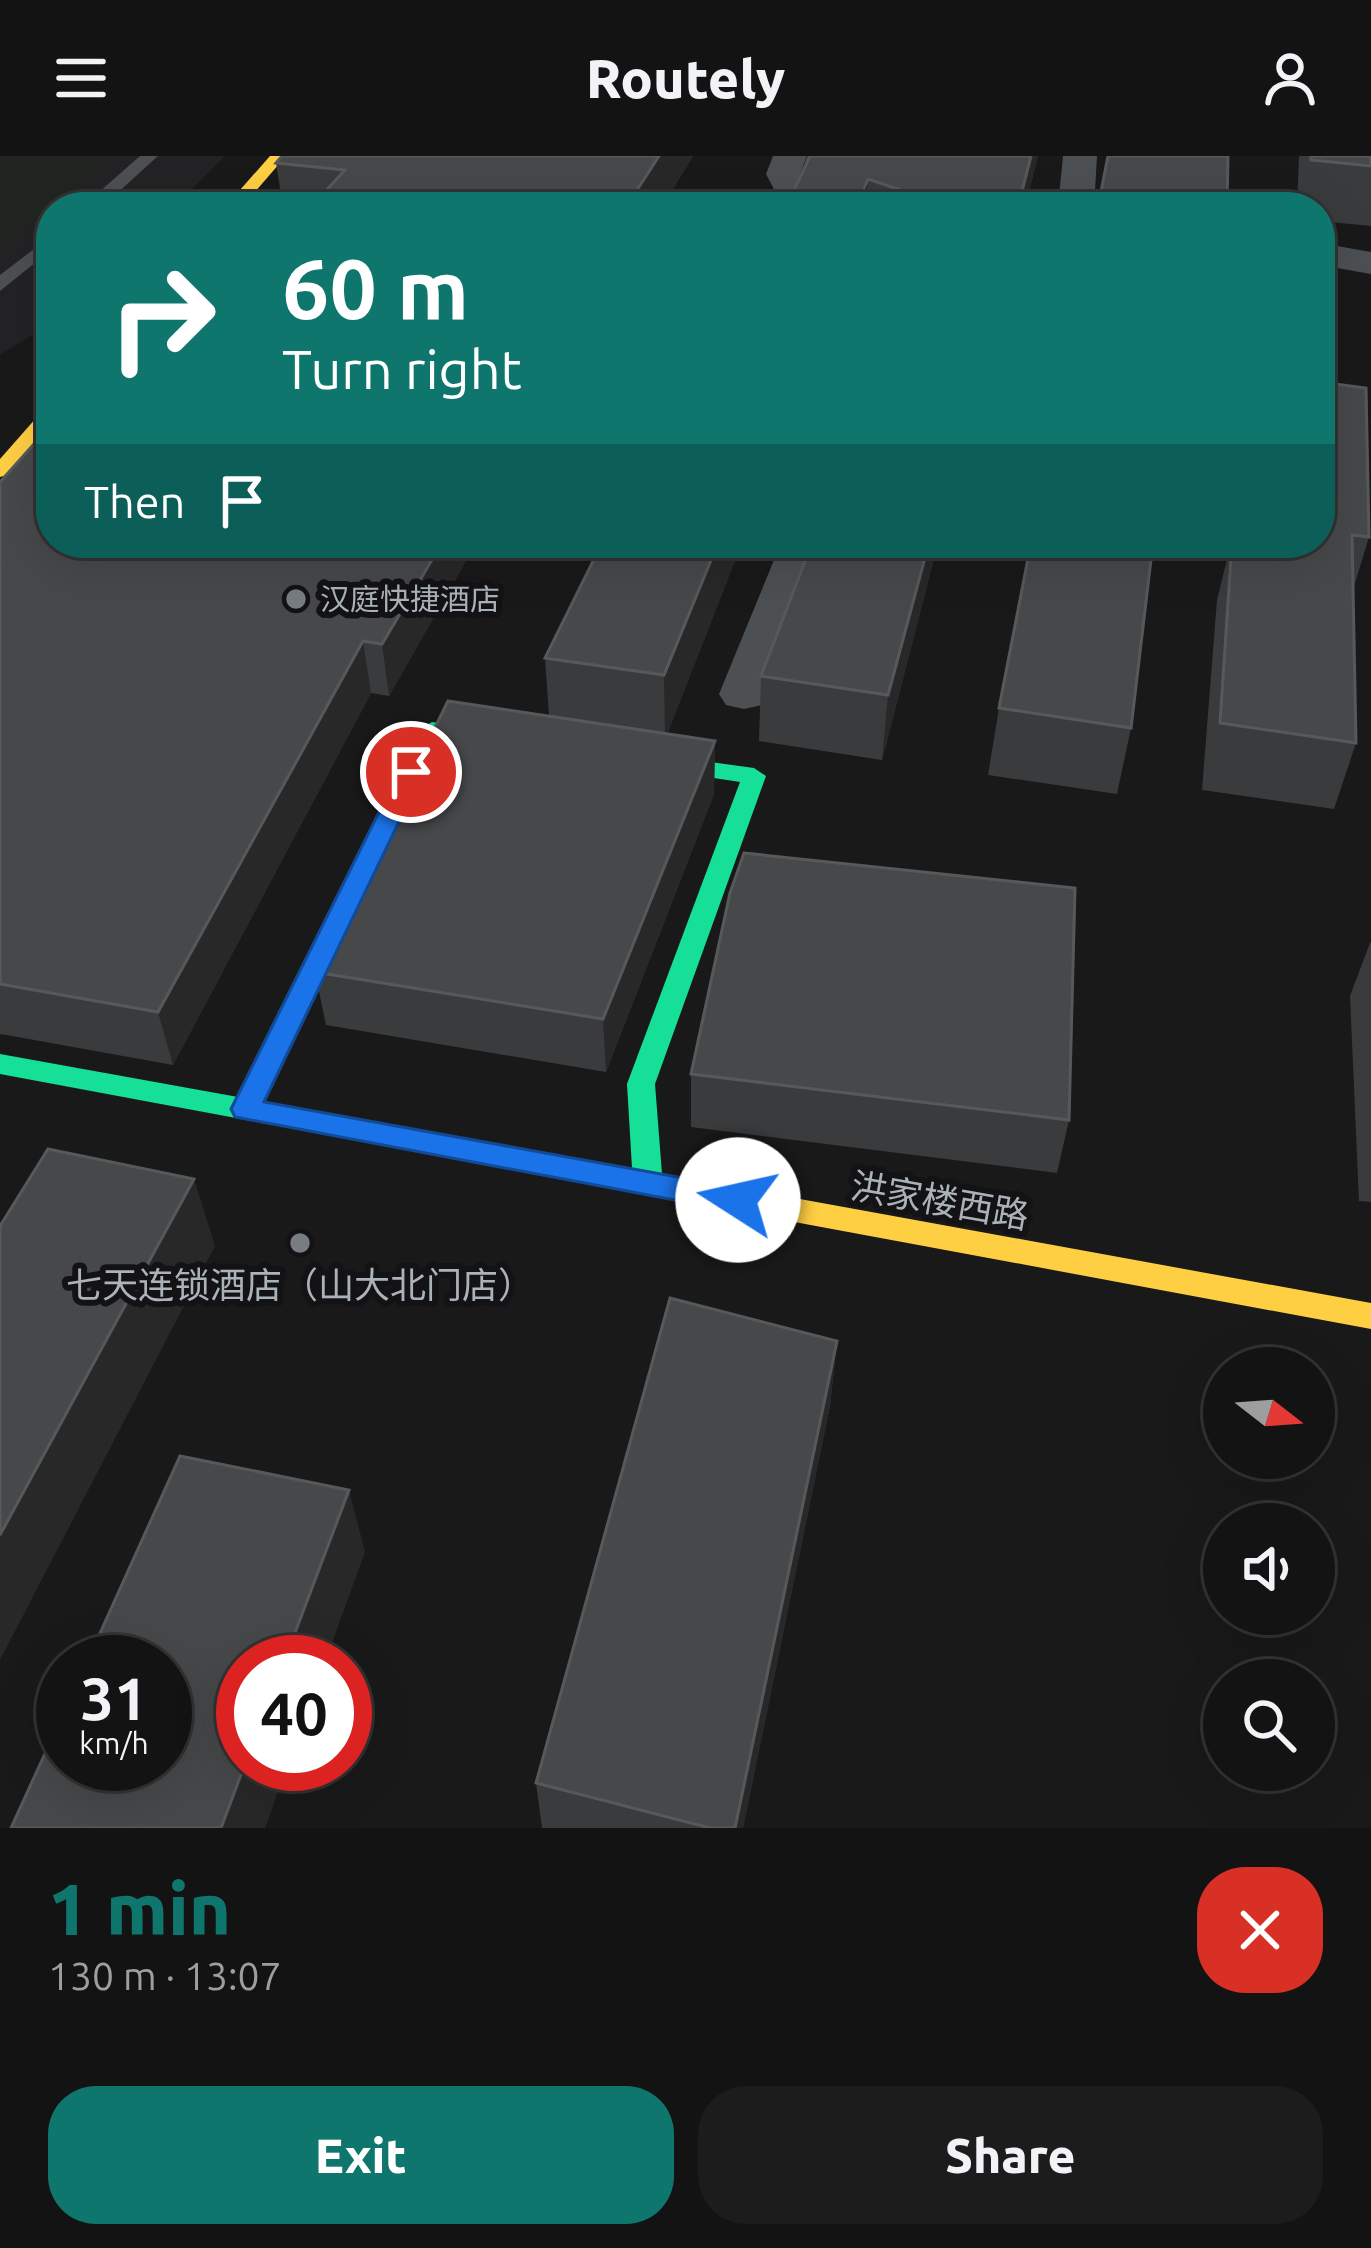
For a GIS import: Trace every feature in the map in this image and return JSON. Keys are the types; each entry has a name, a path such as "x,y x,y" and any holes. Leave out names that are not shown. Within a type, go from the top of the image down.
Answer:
{"street":[{"path":"246,192 278,156"},
{"path":"262,192 294,156"},
{"path":"790,156 783,174 791,192"},
{"path":"1077,192 1080,156"},
{"path":"1335,257 1371,263"},
{"path":"0,471 36,430"},
{"path":"0,491 36,450"},
{"path":"744,694 798,558"},
{"path":"246,1109 432,729 547,746"},
{"path":"593,752 754,776 641,1084 648,1184"},
{"name":"洪家楼西路","path":"0,1064 1371,1316"}],"lane":[{"path":"108,192 150,156"},
{"path":"0,285 36,254"}],"shaded area":[{"path":"0,156 225,156 189,192 36,192 36,332 0,355"},
{"path":"0,156 110,156 66,192 36,192 36,217 0,247"}],"building":[{"path":"282,156 659,156 636,192 325,192 345,170 276,163"},
{"path":"810,156 1031,156 1022,192 906,192 868,179 862,192 793,192"},
{"path":"1108,156 1228,156 1227,192 1101,192"},
{"path":"1311,156 1371,156 1371,166 1311,160"},
{"path":"1335,384 1366,388 1369,537 1352,535 1356,743 1220,723 1231,558 1335,558"},
{"path":"36,442 36,558 433,558 382,644 363,641 158,1012 0,984 0,482"},
{"path":"595,558 712,558 664,675 545,658"},
{"path":"806,558 925,558 888,695 761,676"},
{"path":"1028,558 1151,558 1131,728 999,708"},
{"path":"448,701 715,741 603,1019 315,972"},
{"path":"744,853 1075,888 1069,1120 691,1074 730,893"},
{"path":"48,1149 194,1179 0,1535 0,1226"},
{"path":"670,1298 837,1341 735,1828 710,1828 536,1783"},
{"path":"180,1456 349,1490 294,1635 216,1635 216,1791 235,1791 221,1828 11,1828 36,1773 36,1791 192,1791 192,1635 99,1635"}],"traffic: fast":[{"path":"246,1110 432,729 521,742"},
{"path":"623,757 754,776 641,1084 648,1184"},
{"path":"0,1064 789,1209"}],"traffic: slow":[{"path":"246,192 278,156"},
{"path":"0,471 36,430"},
{"path":"789,1209 1371,1316"}],"place":[{"name":"汉庭快捷酒店","path":"296,599"},
{"name":"七天连锁酒店（山大北门店）","path":"300,1243"}],"route":[{"path":"411,772 246,1109 738,1200"}]}
